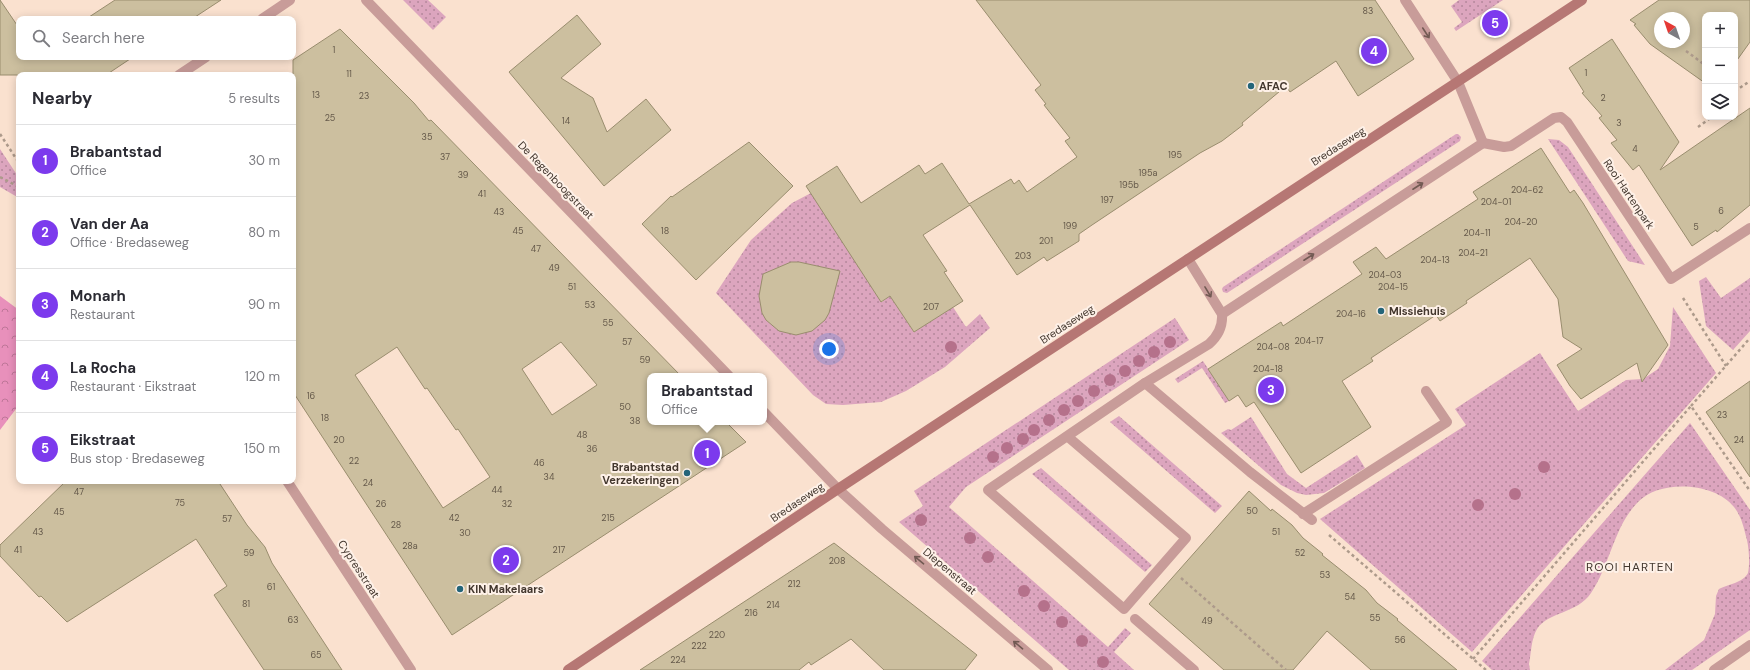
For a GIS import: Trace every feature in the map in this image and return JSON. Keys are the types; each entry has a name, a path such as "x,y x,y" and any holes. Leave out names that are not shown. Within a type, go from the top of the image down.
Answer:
{"street":[{"path":"266,16 290,0"},
{"name":"De Regenboogstraat","path":"366,0 726,373"},
{"path":"1222,314 1483,143 1458,82 1405,0"},
{"name":"Bredaseweg","path":"568,670 838,489 1582,0"},
{"path":"184,72 202,60"},
{"name":"Rooi Hartenpark","path":"1483,143 1504,147 1511,146 1554,118 1561,117 1567,122 1671,279"},
{"path":"1671,279 1750,228"},
{"path":"1067,436 1186,538 1124,609 988,490 1067,436 1145,383 1209,344 1217,337 1221,328 1222,314 1188,259"},
{"path":"1145,383 1308,517 1447,422 1426,391"},
{"path":"767,415 838,489"},
{"name":"Cypresstraat","path":"289,484 411,670"},
{"name":"Diepenstraat","path":"838,489 888,534 1048,670"},
{"path":"1135,619 1194,670"},
{"path":"1714,670 1750,645"}],"path":[{"path":"1686,51 1702,63"},
{"path":"1739,89 1750,81"},
{"path":"1698,127 1708,120"},
{"path":"0,134 16,158"},
{"path":"0,176 16,185"},
{"path":"1671,279 1726,366"},
{"path":"1474,659 1750,338"},
{"path":"1691,406 1750,491"},
{"path":"1308,517 1486,670"},
{"path":"1164,563 1286,670"}],"shaded area":[{"path":"403,0 428,0 446,17 433,30"},
{"path":"1459,0 1503,0 1456,31 1454,28 1462,22 1451,6"},
{"path":"1456,134 1461,137 1460,141 1227,293 1223,292 1223,287"},
{"path":"1548,139 1559,140 1568,147 1645,265 1628,261"},
{"path":"0,149 16,173 16,196 0,187"},
{"path":"811,193 882,302 890,296 914,332 953,307 966,327 980,314 990,328 945,367 906,391 881,402 843,405 826,404 813,395 716,293 751,240 792,203"},
{"path":"1706,277 1721,298 1750,278 1750,331 1733,350 1706,326 1699,281"},
{"path":"1673,307 1716,373 1472,652 1320,519 1466,425 1455,409 1540,353 1578,411 1626,380 1643,379 1658,369 1670,346"},
{"path":"1175,318 1189,340 966,487 949,507 1108,647 1125,628 1131,633 1114,652 1134,670 1069,670 899,522 923,506 914,491"},
{"path":"1203,361 1229,401 1225,403 1202,368 1178,383 1175,379"},
{"path":"1119,416 1222,506 1215,513 1110,422"},
{"path":"1251,417 1287,474 1306,488 1357,455 1365,468 1324,493 1306,495 1297,493 1281,485 1221,433 1228,429 1231,430"},
{"path":"1690,423 1750,510 1750,630 1692,670 1665,670 1704,640 1715,614 1716,596 1719,589 1743,579 1748,573 1749,565 1749,552 1744,527 1734,507 1714,492 1687,486 1673,487 1659,490 1647,495 1638,502 1623,522 1603,570 1591,593 1578,605 1542,623 1537,629 1532,646 1529,664 1530,670 1492,670 1482,661"},
{"path":"1041,468 1152,565 1145,572 1032,474"}],"green space":[{"path":"0,296 16,308 16,409 0,430"}],"building":[{"path":"0,0 16,24 16,60 128,60 110,72 16,72 16,75 0,75"},
{"path":"115,0 221,0 197,16 91,16"},
{"path":"976,0 1375,0 1414,59 1358,96 1336,61 1290,92 1286,86 1242,123 1243,125 1222,141 1200,153 1079,234 1079,241 1047,261 1044,257 1017,275 970,205 923,235 947,271 944,272 963,301 914,332 890,296 881,302 806,186 837,166 861,203 919,165 925,174 942,163 969,204 1011,179 1014,184 1019,180 1027,192 1077,157 1065,141 1070,138 1044,105 1046,104 1035,90 1041,85"},
{"path":"1659,0 1750,0 1750,42 1738,59 1738,12 1702,12 1702,81 1656,48 1690,48 1690,12 1654,12 1654,47 1634,25 1636,24 1630,20"},
{"path":"577,15 601,44 561,78 593,98 607,132 646,99 671,130 604,186 509,72"},
{"path":"340,29 678,373 647,373 647,425 729,425 746,442 452,635 296,397 296,72 293,72 293,60 296,60 296,58","holes":["561,342 597,385 552,415 522,369","397,347 425,389 427,388 456,430 458,429 490,477 443,508 355,375"]},
{"path":"1612,39 1679,142 1660,170 1733,120 1738,120 1738,116 1750,108 1750,205 1717,232 1716,230 1692,246 1639,165 1633,170 1611,143 1617,140 1599,118 1602,116 1582,93 1584,92 1569,68"},
{"path":"749,142 793,186 696,280 642,224 671,196 672,197"},
{"name":"Missiehuis","path":"1541,148 1570,193 1574,190 1583,203 1668,345 1642,382 1637,363 1581,399 1570,386 1557,365 1582,349 1563,337 1558,299 1530,258 1466,301 1467,303 1440,321 1436,315 1371,358 1373,361 1342,381 1371,427 1301,473 1254,402 1246,407 1238,395 1229,401 1208,369 1281,322 1283,326 1362,274 1353,262 1376,247 1386,259 1478,199 1473,192"},
{"path":"791,262 799,262 840,271 829,313 825,320 812,331 796,335 779,331 766,320 762,313 759,296 763,274"},
{"path":"1750,381 1750,477 1706,412"},
{"path":"63,484 220,484 247,525 265,547 272,563 342,670 264,670 214,595 227,586 196,539 67,622 41,596 39,597 0,556 0,545"},
{"path":"1249,491 1271,511 1272,509 1292,525 1303,538 1323,554 1322,555 1366,590 1377,603 1398,619 1397,620 1457,670 1371,670 1327,631 1293,670 1224,670 1149,604"},
{"path":"834,543 977,655 965,670 884,670 851,639 811,665 809,662 799,670 640,670"}],"place":[{"name":"Eikstraat","path":"1495,23"},
{"name":"La Rocha","path":"1374,51"},
{"name":"AFAC","path":"1251,86"},
{"name":"Missiehuis","path":"1381,311"},
{"name":"Monarh","path":"1271,390"},
{"name":"Brabantstad","path":"707,453"},
{"name":"Brabantstad Verzekeringen","path":"687,473"},
{"name":"Van der Aa","path":"506,560"},
{"name":"KIN Makelaars","path":"460,589"}],"district":[{"name":"ROOI HARTEN","path":"1630,567"}]}
